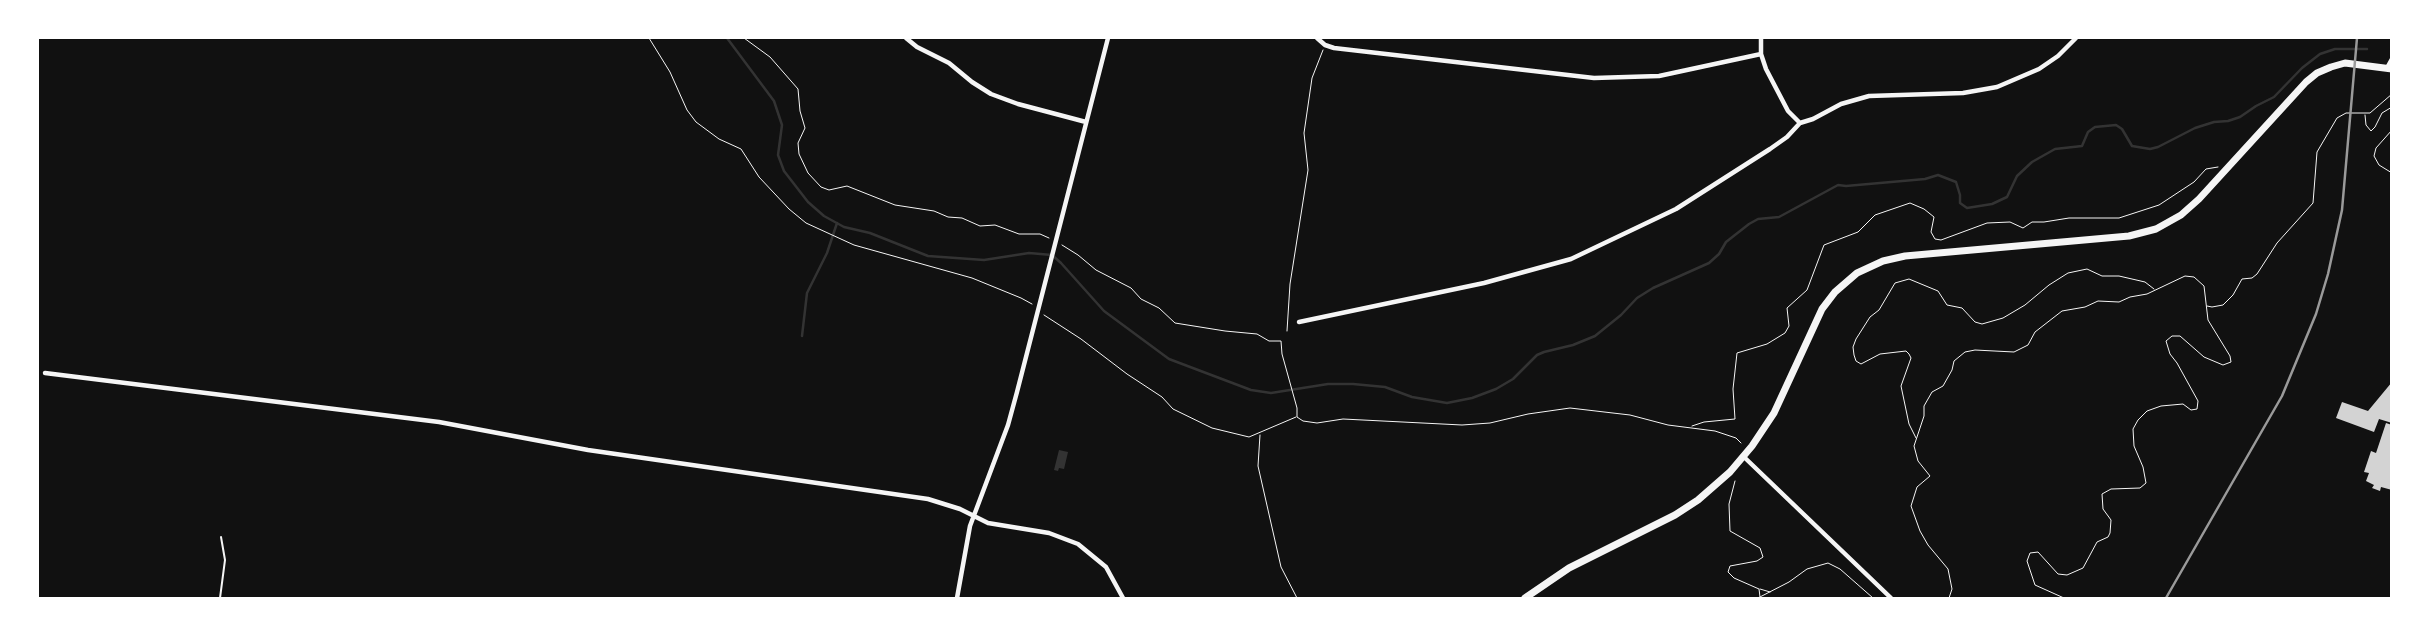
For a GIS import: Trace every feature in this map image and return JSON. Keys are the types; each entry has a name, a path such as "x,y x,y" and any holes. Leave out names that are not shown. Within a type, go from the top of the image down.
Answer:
{"main road":[{"path":"1524,598 1569,568 1651,530 1682,511 1718,484 1744,457 1766,425 1779,402 1815,321 1828,300 1857,273 1874,264 1898,257 2116,237 2148,232 2181,215 2224,173 2306,82 2317,73 2345,64 2389,68"}],"street":[{"path":"906,38 916,47 949,63 972,82 991,94 1086,122"},
{"path":"957,598 964,554 973,516 1008,425 1108,38"},
{"path":"1761,38 1760,54 1788,111 1800,123"},
{"path":"1299,322 1484,283 1571,260 1676,209 1770,149 1787,137 1800,123 1813,119 1841,104 1859,98 1963,92 1997,87 2040,69 2058,56 2076,38"},
{"path":"1319,39 1325,45 1334,48 1607,78 1679,73 1760,54"},
{"path":"2389,68 2392,59"},
{"path":"45,373 439,422 493,430 588,450 928,499 960,509 988,523 1058,536 1078,544 1106,567 1123,598"},
{"path":"1744,457 1891,598"}],"lane":[{"path":"220,598 224,560 221,537"}],"path":[{"path":"648,38 670,72 687,110 696,122 719,139 741,149 759,177 797,217 846,243 905,261 957,272 1021,298 1036,308"},
{"path":"744,38 770,57 798,90 800,111 805,128 798,143 799,154 808,173 822,187 829,190 847,186 896,205 934,211 948,217 962,218 980,226 995,225 1019,234 1040,234 1051,239"},
{"path":"1287,331 1290,284 1308,170 1304,134 1312,78 1325,45"},
{"path":"2206,305 2212,307 2223,305 2233,295 2242,279 2252,278 2257,274 2278,243 2314,202 2317,152 2337,118 2346,112 2365,114 2374,111 2392,94"},
{"path":"2365,114 2366,125 2371,131 2375,128 2382,113 2392,107"},
{"path":"2392,130 2376,148 2374,156 2379,165 2392,174"},
{"path":"1691,427 1704,422 1735,419 1733,389 1737,353 1767,344 1785,333 1789,326 1787,308 1807,290 1824,245 1858,232 1875,215 1910,203 1924,209 1934,217 1930,232 1934,239 1941,240 1988,223 2010,222 2022,228 2032,222 2087,216 2113,219 2126,217 2159,205 2188,187 2206,169 2217,167 2224,173"},
{"path":"1058,242 1096,270 1131,288 1145,302 1160,308 1175,323 1230,332 1258,334 1269,341 1281,341 1297,408 1297,417"},
{"path":"1916,438 1909,424 1901,386 1911,358 1909,354 1906,351 1880,354 1861,364 1856,361 1854,355 1853,347 1856,339 1870,317 1879,310 1895,283 1909,279 1938,291 1947,305 1962,308 1975,322 1982,324 2002,318 2025,304 2049,284 2068,273 2087,269 2102,276 2119,276 2144,282 2155,289"},
{"path":"1949,598 1952,589 1948,569 1928,546 1911,506 1917,487 1930,476 1922,467 1915,454 1916,438 1924,416 1924,406 1932,392 1944,386 1954,361 1958,357 1975,350 2014,352 2028,345 2036,332 2062,311 2085,307 2098,301 2119,302 2130,297 2147,294 2185,276 2194,277 2204,286 2210,324 2232,360 2228,364 2223,365 2204,357 2185,339 2176,335 2166,341 2168,350 2198,401 2197,408 2191,410 2183,404 2161,406 2147,411 2138,420 2133,429 2134,446 2143,467 2146,483 2140,488 2111,489 2102,494 2103,509 2111,520 2108,537 2098,542 2083,568 2067,575 2060,575 2054,572 2038,552 2033,551 2030,553 2027,561 2036,585 2064,598"},
{"path":"1042,313 1162,397 1173,410 1212,428 1237,436 1250,437 1260,434 1272,426 1297,417 1311,422 1343,419 1462,425 1490,423 1528,414 1570,408 1630,414 1663,424 1691,427 1727,435 1741,443"},
{"path":"1260,434 1258,466 1281,566 1297,598"},
{"path":"1735,481 1729,504 1730,531 1760,548 1763,557 1757,561 1730,566 1728,572 1734,578 1770,592"},
{"path":"1759,589 1759,598 1807,569 1828,564 1840,569 1872,598"}],"shaded area":[{"path":"1059,450 1068,452 1064,469 1059,468 1058,471 1054,470"}],"building":[{"path":"2392,382 2392,423 2379,419 2374,432 2336,418 2342,402 2368,411"},
{"path":"2386,423 2392,425 2392,490 2381,487 2380,491 2372,488 2374,485 2366,481 2369,473 2364,472 2371,451 2376,453"}],"waterway":[{"path":"727,38 774,101 782,125 778,155 784,171 808,202 824,216 844,227 870,233 928,256 984,260 1029,253 1052,255 1104,311 1169,359 1251,390 1271,393 1328,384 1353,384 1385,387 1412,397 1447,403 1472,398 1496,389 1513,379 1537,355 1573,345 1595,336 1621,315 1637,298 1653,288 1709,263 1719,254 1726,242 1749,224 1758,219 1779,217 1838,185 1846,186 1925,179 1938,175 1956,182 1960,203 1967,208 1992,204 2007,197 2017,176 2032,162 2055,149 2082,146 2088,132 2095,127 2116,125 2122,129 2132,146 2150,149 2158,147 2195,128 2240,117 2274,97 2302,68 2320,54 2335,49 2367,49"},
{"path":"802,336 807,293 827,253 837,223"}],"railway":[{"path":"2166,598 2282,396 2316,314 2328,274 2342,210 2357,38"}]}
